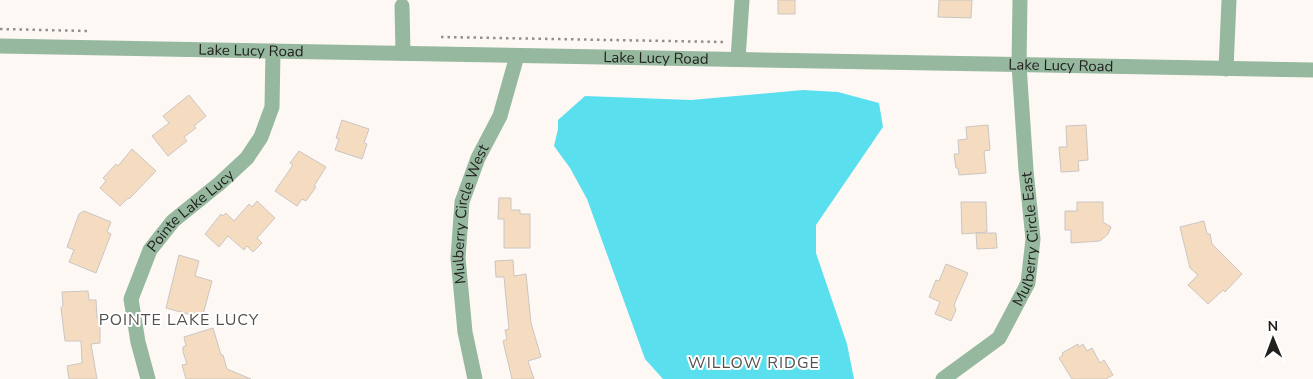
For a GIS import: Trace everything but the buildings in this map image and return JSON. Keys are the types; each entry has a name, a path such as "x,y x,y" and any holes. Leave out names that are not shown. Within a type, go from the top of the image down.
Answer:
{"street":[{"path":"738,59 742,0"},
{"name":"Mulberry Circle East","path":"944,379 999,338 1028,283 1033,238 1019,65 1020,0"},
{"path":"1226,69 1229,0"},
{"path":"402,6 403,53"},
{"name":"Lake Lucy Road","path":"0,46 1313,70"},
{"name":"Pointe Lake Lucy","path":"148,379 138,342 131,299 150,250 173,221 220,183 247,158 261,137 272,107 273,51"},
{"name":"Mulberry Circle West","path":"475,379 465,332 458,258 462,202 478,158 500,116 516,56"}],"water":[{"path":"803,90 838,92 879,103 883,127 816,225 816,253 847,344 854,379 663,379 645,359 587,199 570,168 554,146 558,120 585,96 691,100"}],"district":[{"name":"POINTE LAKE LUCY","path":"179,320"},
{"name":"WILLOW RIDGE","path":"754,363"}]}
